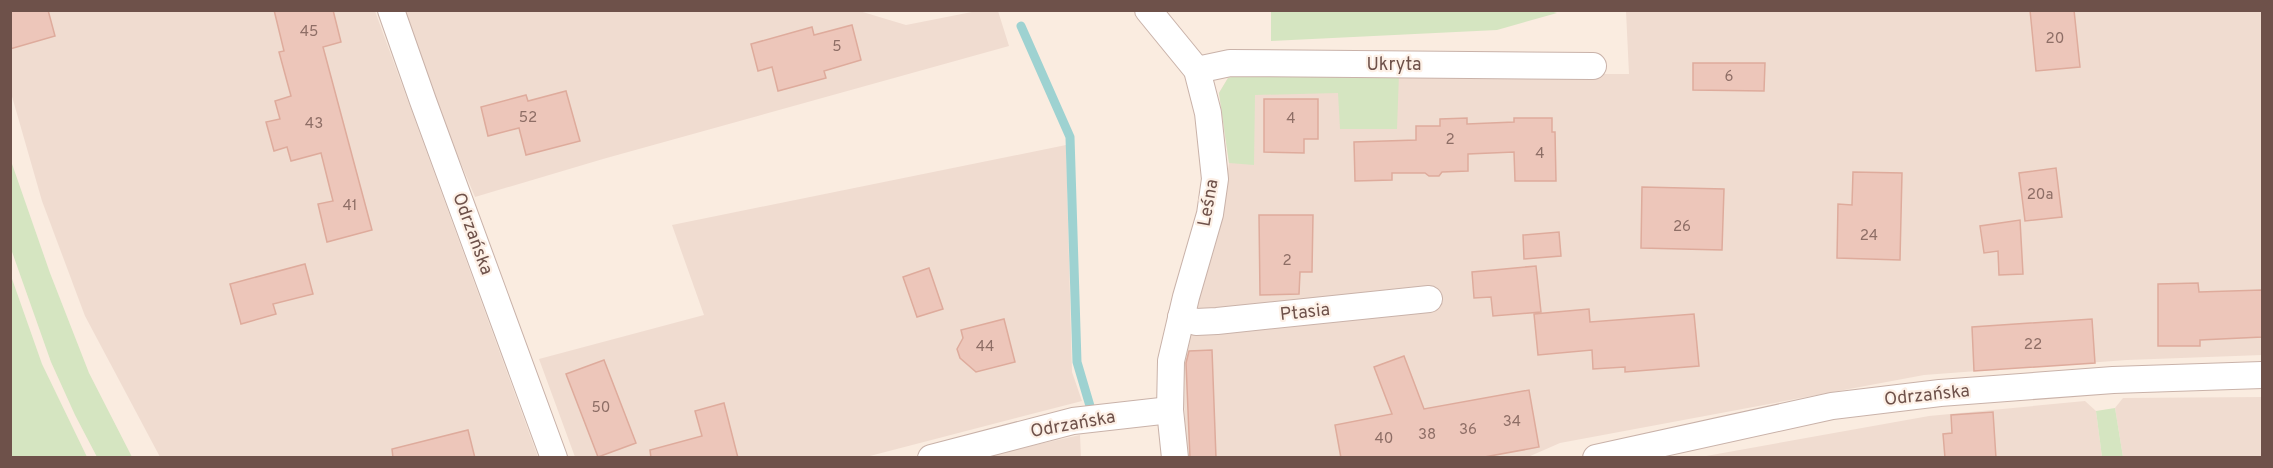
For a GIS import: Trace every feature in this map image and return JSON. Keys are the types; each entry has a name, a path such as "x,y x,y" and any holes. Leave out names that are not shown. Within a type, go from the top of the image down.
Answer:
{"street":[{"name":"Odrzańska","path":"391,10 554,458"},
{"name":"Leśna","path":"1148,10 1197,70 1208,113 1215,179 1210,214 1171,361 1170,410"},
{"name":"Ukryta","path":"1197,70 1230,63 1593,66"},
{"name":"Ptasia","path":"1181,318 1197,322 1217,321 1430,299"},
{"name":"Odrzańska","path":"1596,458 1832,406 1940,393 2113,380 2262,375"},
{"name":"Odrzańska","path":"931,458 1073,421 1170,410"},
{"path":"1170,410 1175,458"}],"shaded area":[{"path":"856,10 906,25 977,11 998,11 1009,46 475,197 436,104 405,11"},
{"path":"10,11 375,11 538,457 160,457 85,316 42,201 11,93"},
{"path":"1626,11 2262,11 2262,355 2127,360 1924,375 1560,443 1528,457 1187,458 1181,349 1221,220 1229,163 1219,93 1228,78 1242,74 1629,74"},
{"path":"1066,145 1072,372 1082,401 866,457 575,457 539,359 704,315 672,225"},
{"path":"2262,397 2262,457 2123,457 2115,408 2123,398"},
{"path":"2085,401 2096,411 2102,457 1695,458 1929,416"},
{"path":"1080,435 1081,457 981,457"}],"green space":[{"path":"1271,11 1550,11 1557,13 1497,30 1271,41"},
{"path":"1242,74 1399,74 1397,129 1340,129 1338,93 1255,95 1254,165 1229,163 1219,93 1228,78"},
{"path":"11,161 50,273 89,373 132,457 97,457 51,362 11,249"},
{"path":"11,276 42,364 87,457 11,457"},
{"path":"2115,408 2123,457 2102,457 2096,411"}],"building":[{"path":"10,10 48,10 55,36 10,49"},
{"path":"274,10 333,10 341,42 323,47 372,230 327,242 318,204 333,201 321,153 291,161 287,147 274,151 266,122 280,119 275,101 291,96 279,52 284,51"},
{"path":"2030,10 2074,10 2080,67 2036,71"},
{"path":"852,25 861,60 824,71 826,78 778,91 772,67 758,71 751,44 812,27 814,35"},
{"path":"1693,63 1765,63 1764,91 1693,90"},
{"path":"566,91 580,141 526,155 519,128 488,136 481,107 526,95 528,101"},
{"path":"1264,99 1318,99 1318,139 1304,139 1304,153 1264,152"},
{"path":"1467,118 1467,124 1514,122 1514,118 1552,118 1552,132 1555,132 1556,181 1515,181 1514,152 1468,154 1468,171 1442,172 1439,176 1429,176 1425,173 1392,173 1392,180 1355,181 1354,142 1416,140 1416,126 1440,126 1440,119"},
{"path":"2056,168 2062,217 2025,221 2019,173"},
{"path":"1853,172 1902,173 1900,260 1837,258 1838,204 1852,205"},
{"path":"1642,187 1724,189 1722,250 1641,248"},
{"path":"1259,215 1313,215 1312,272 1300,272 1299,294 1260,295"},
{"path":"2020,220 2023,274 1999,275 1998,251 1984,253 1980,226"},
{"path":"1559,232 1561,256 1524,259 1523,235"},
{"path":"305,264 313,294 273,304 276,314 241,324 230,284"},
{"path":"1536,266 1541,312 1493,316 1491,297 1474,298 1472,272"},
{"path":"929,268 943,309 917,317 903,277"},
{"path":"2198,283 2199,292 2262,290 2262,337 2200,340 2200,346 2158,346 2158,284"},
{"path":"1589,309 1590,322 1694,314 1699,366 1625,372 1625,367 1593,369 1592,350 1538,355 1534,314"},
{"path":"1004,319 1015,362 976,372 960,358 957,349 963,338 961,330"},
{"path":"2092,319 2095,363 1974,371 1972,327"},
{"path":"1212,350 1216,458 1190,458 1186,363 1189,351"},
{"path":"1404,356 1424,409 1529,390 1539,447 1479,458 1341,458 1335,425 1392,414 1374,367"},
{"path":"604,360 636,443 598,457 566,374"},
{"path":"724,403 738,458 651,458 650,450 702,436 695,411"},
{"path":"1993,412 1996,458 1945,458 1943,434 1952,433 1951,415"},
{"path":"468,430 475,458 393,458 392,449"}],"waterway":[{"path":"1021,26 1070,137 1077,362 1090,406"}]}
